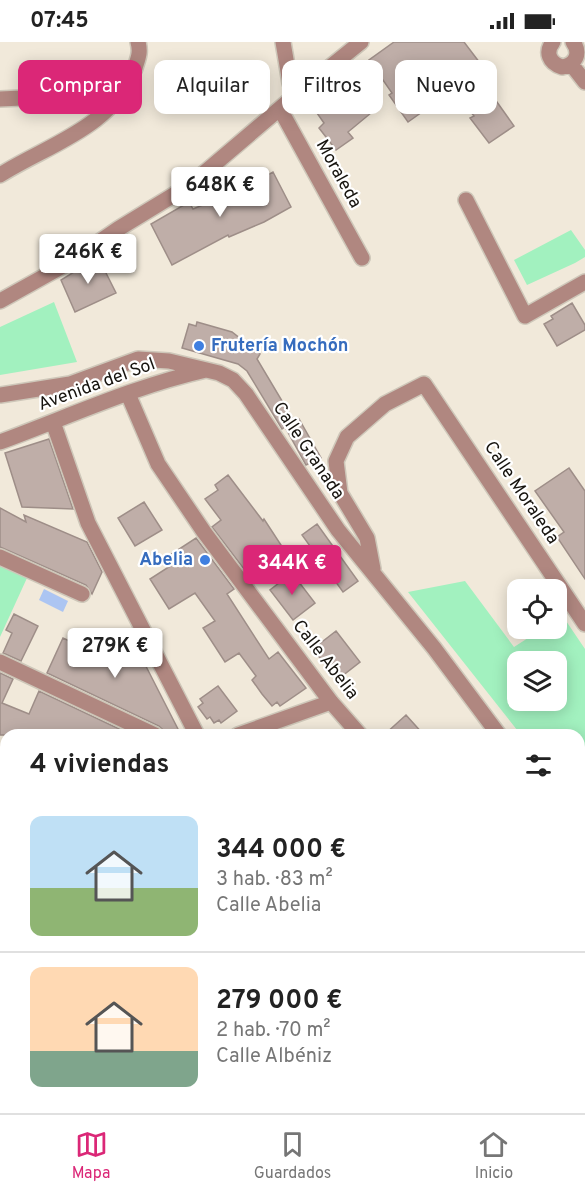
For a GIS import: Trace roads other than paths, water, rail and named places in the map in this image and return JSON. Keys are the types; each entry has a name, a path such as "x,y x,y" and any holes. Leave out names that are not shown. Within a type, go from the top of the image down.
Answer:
{"street":[{"path":"0,175 66,141 92,123 113,103 129,82 141,52 138,42"},
{"path":"283,42 286,60"},
{"path":"339,60 362,42"},
{"path":"553,42 549,54 553,63 562,67 571,64 578,52 573,42"},
{"path":"571,64 585,82"},
{"path":"0,99 18,98"},
{"path":"0,301 70,262 118,229 190,185 280,109"},
{"name":"Moraleda","path":"280,109 362,258"},
{"path":"466,200 525,316 585,282"},
{"name":"Calle Granada","path":"0,395 70,384 138,359 169,360 226,376 239,385 338,531 374,572 494,729"},
{"name":"Avenida del Sol","path":"0,442 176,377 209,370"},
{"name":"Calle Moraleda","path":"374,572 367,538 340,493 336,461 346,437 385,404 424,384 585,624"},
{"name":"Calle Abelia","path":"128,394 158,464 204,532 331,702 355,729"},
{"path":"53,422 88,523 194,729"},
{"path":"0,557 82,594"},
{"path":"0,662 143,729"},
{"path":"255,729 331,702"}],"water":[{"path":"44,589 68,601 63,612 39,600"}],"place":[{"name":"Frutería Mochón","path":"199,346"},
{"name":"Abelia","path":"205,560"}]}
